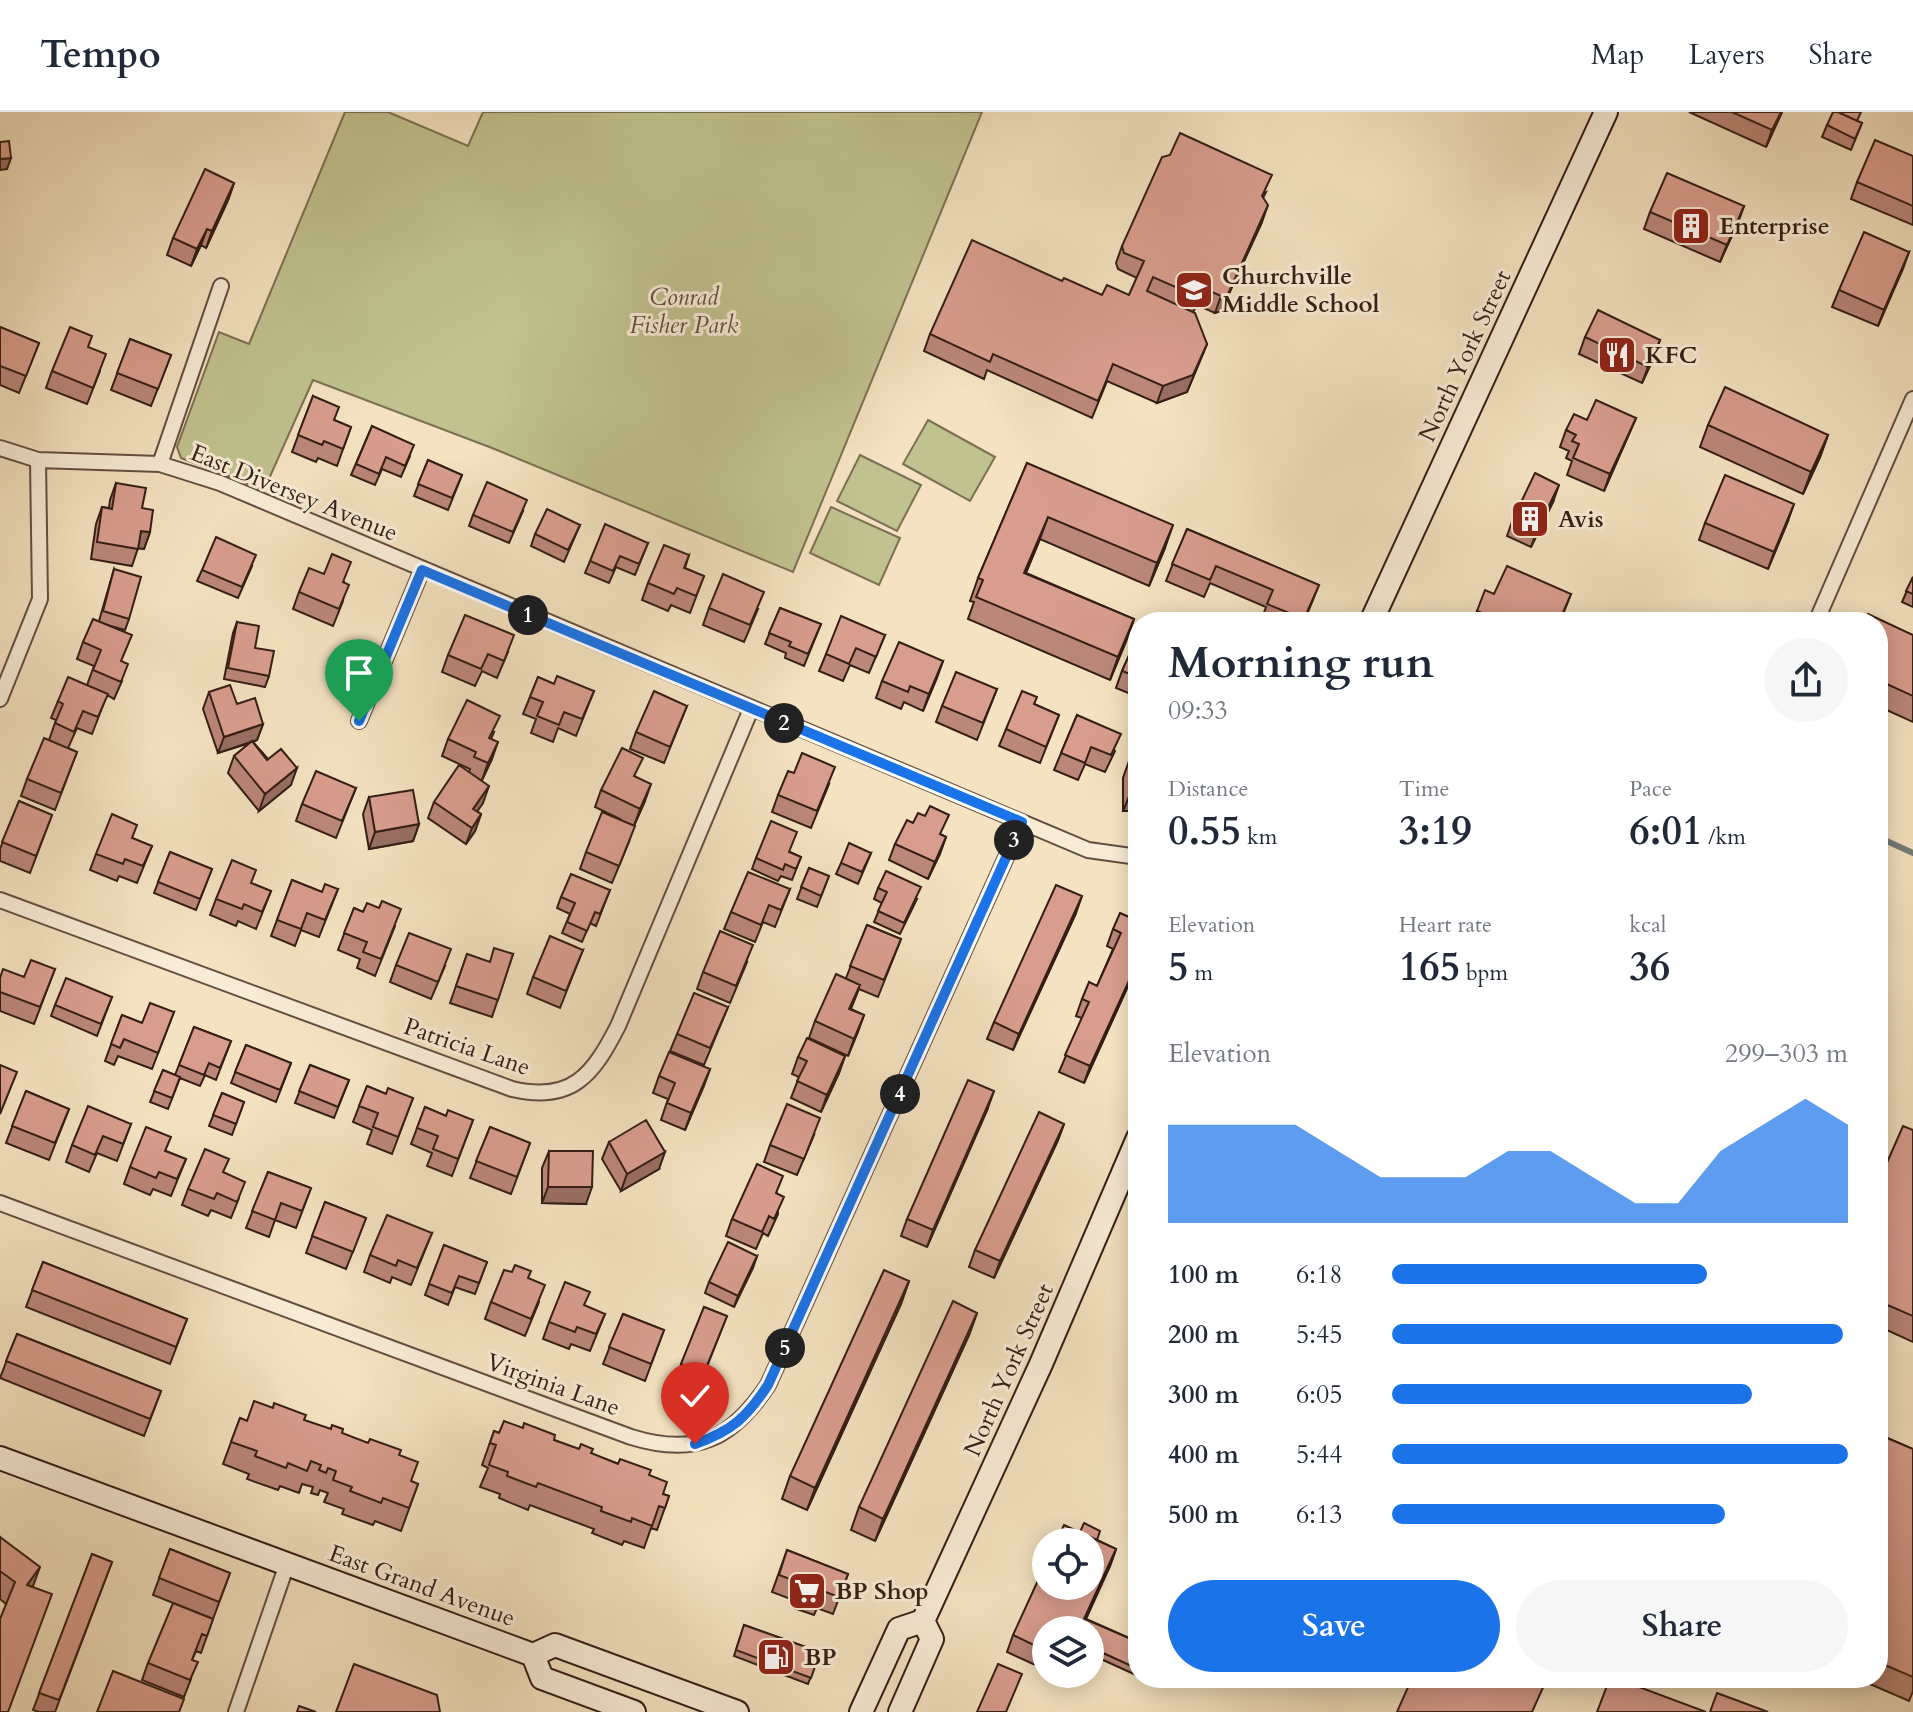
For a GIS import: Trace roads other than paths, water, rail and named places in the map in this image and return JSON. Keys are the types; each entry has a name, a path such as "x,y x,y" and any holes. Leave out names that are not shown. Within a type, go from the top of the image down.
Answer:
{"main road":[{"name":"North York Street","path":"1376,612 1606,112"},
{"name":"North York Street","path":"861,1712 899,1629 923,1621 1041,1364 1128,1161"},
{"name":"East Grand Avenue","path":"0,1458 533,1655 555,1645 737,1712"},
{"name":"North York Street","path":"900,1712 932,1639 923,1621"},
{"path":"533,1655 542,1678 634,1712"}],"street":[{"path":"160,464 221,286"},
{"path":"1820,612 1913,399"},
{"name":"East Diversey Avenue","path":"0,448 38,460 160,464 220,483 1088,850 1128,856"},
{"path":"0,699 40,599 38,460"},
{"path":"359,721 422,570"},
{"name":"Patricia Lane","path":"0,900 512,1089 528,1093 565,1088 591,1071 618,1026 751,709"},
{"name":"Virginia Lane","path":"0,1203 631,1437 672,1446 695,1444 715,1437 751,1411 768,1385 1022,822"},
{"path":"236,1712 287,1564"}],"waterway":[{"path":"1888,842 1913,853"}],"place":[{"name":"Enterprise","path":"1691,226"},
{"name":"Churchville Middle School","path":"1194,290"},
{"name":"KFC","path":"1617,355"},
{"name":"Avis","path":"1530,519"},
{"name":"BP Shop","path":"807,1591"},
{"name":"BP","path":"776,1657"}],"park label":[{"name":"Conrad Fisher Park","path":"684,311"}]}
